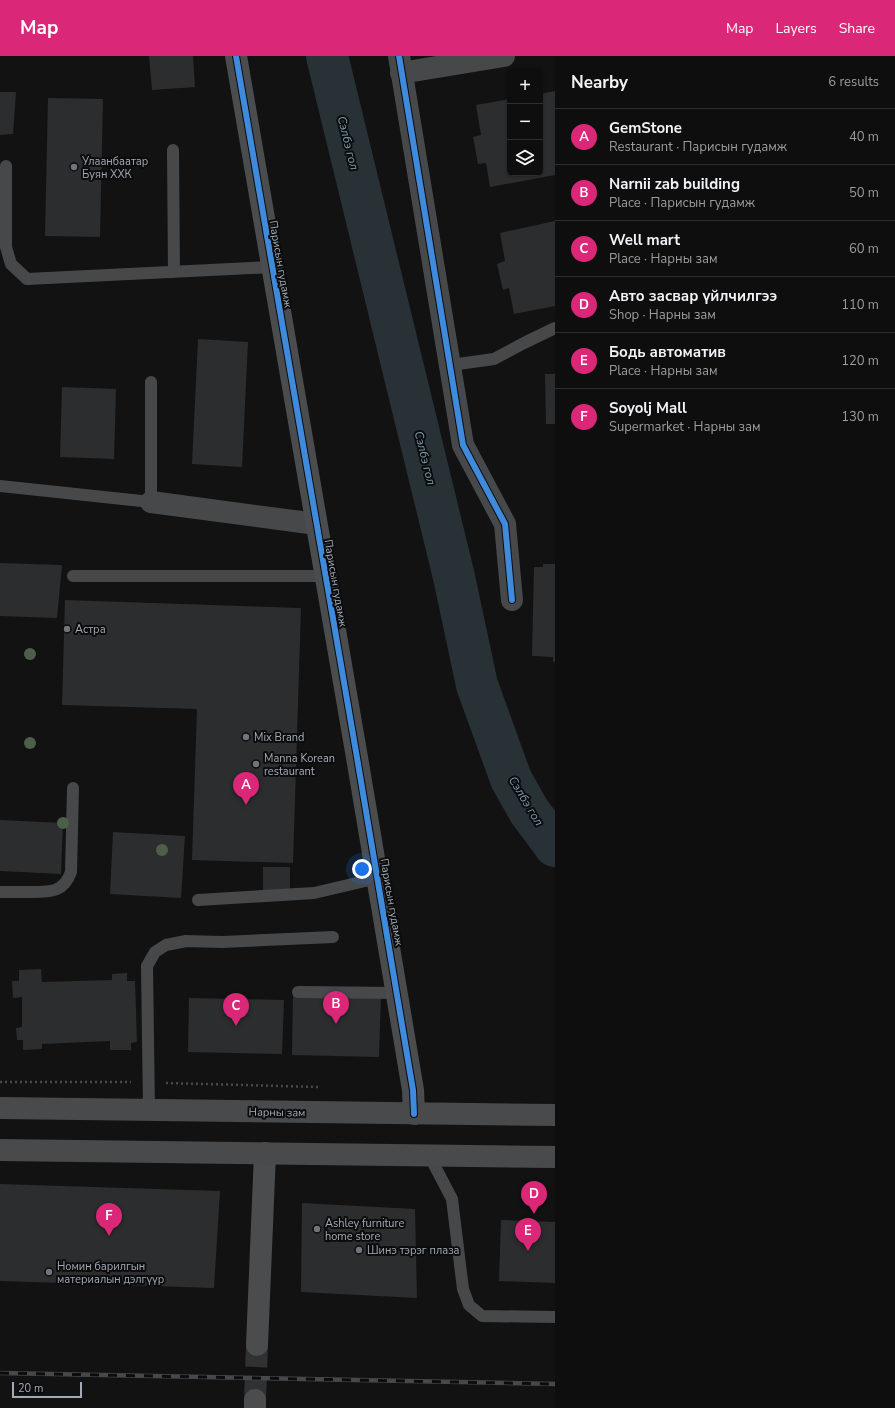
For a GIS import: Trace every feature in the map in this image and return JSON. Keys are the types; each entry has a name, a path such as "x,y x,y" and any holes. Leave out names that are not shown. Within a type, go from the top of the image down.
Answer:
{"main road":[{"name":"Нарны зам","path":"0,1108 555,1115"},
{"path":"0,1150 555,1157"}],"street":[{"name":"Парисын гудамж","path":"236,56 324,576 378,878 413,1090 414,1114"},
{"path":"504,56 400,64 464,446 505,524 512,600"},
{"path":"152,502 316,524"},
{"path":"257,1345 265,1153"}],"lane":[{"path":"173,150 174,272"},
{"path":"6,166 6,247 11,264 27,279 272,268"},
{"path":"451,365 494,359 524,342 555,328"},
{"path":"0,486 152,502 151,382"},
{"path":"73,576 324,576"},
{"path":"0,892 52,891 62,886 66,882 71,872 73,788"},
{"path":"198,900 314,893 378,878"},
{"path":"149,1111 147,966 155,952 166,945 186,941 222,942 333,937"},
{"path":"298,992 397,993"},
{"path":"429,1155 452,1199 463,1289 469,1305 482,1316 555,1317"}],"path":[{"path":"0,1082 148,1082 319,1087"}],"building":[{"path":"149,56 193,56 195,87 152,90"},
{"path":"555,91 555,175 490,187 486,163 478,164 473,137 481,135 476,105 507,100 507,176 543,176 543,93"},
{"path":"0,92 16,92 13,134 0,135"},
{"name":"Улаанбаатар Буян ХХК","path":"48,98 103,99 100,237 45,236"},
{"path":"555,221 555,306 514,314 509,288 503,290 497,264 505,261 500,233"},
{"path":"198,339 248,342 242,467 192,464"},
{"path":"545,374 555,374 555,424 546,424"},
{"path":"62,387 116,389 114,459 60,457"},
{"path":"0,563 62,565 57,618 0,616"},
{"path":"543,564 555,564 555,662 553,662 553,657 532,656 534,567 543,567"},
{"path":"65,600 301,608 293,863 192,860 197,709 62,705"},
{"path":"0,820 63,823 61,874 0,871"},
{"path":"113,832 185,836 181,898 110,894"},
{"path":"263,867 290,867 290,892 263,892"},
{"path":"41,969 42,982 112,980 112,974 127,973 127,981 135,981 137,1042 131,1043 131,1050 110,1050 110,1041 42,1044 42,1049 23,1050 23,1040 17,1040 16,1028 22,1027 22,997 13,998 12,981 19,981 19,970"},
{"path":"293,992 381,994 379,1057 292,1055"},
{"path":"189,998 284,1000 282,1054 188,1052"},
{"path":"0,1184 220,1191 214,1288 0,1281"},
{"name":"Шинэ тэрэг плаза","path":"302,1203 415,1209 417,1298 301,1292"},
{"path":"501,1220 555,1222 555,1283 499,1281"}],"waterway":[{"name":"Сэлбэ гол","path":"327,56 454,577 477,685 511,779 529,811 555,846"}],"tunnel":[{"path":"255,1400 257,1345"}],"railway":[{"path":"0,1373 555,1384"}],"cycle path":[{"path":"236,56 348,702 413,1090 414,1114"},
{"path":"399,56 463,445 505,524 512,600"}],"place":[{"name":"Улаанбаатар Буян ХХК","path":"74,167"},
{"name":"Астра","path":"67,629"},
{"name":"Mix Brand","path":"246,737"},
{"name":"Manna Korean restaurant","path":"256,764"},
{"name":"GemStone","path":"246,805"},
{"name":"Narnii zab building","path":"336,1024"},
{"name":"Well mart","path":"236,1026"},
{"name":"Авто засвар үйлчилгээ","path":"534,1214"},
{"name":"Ashley furniture home store","path":"317,1229"},
{"name":"Soyolj Mall","path":"109,1236"},
{"name":"Шинэ тэрэг плаза","path":"359,1250"},
{"name":"Бодь автоматив","path":"528,1251"},
{"name":"Номин барилгын материалын дэлгүүр","path":"49,1272"}]}
